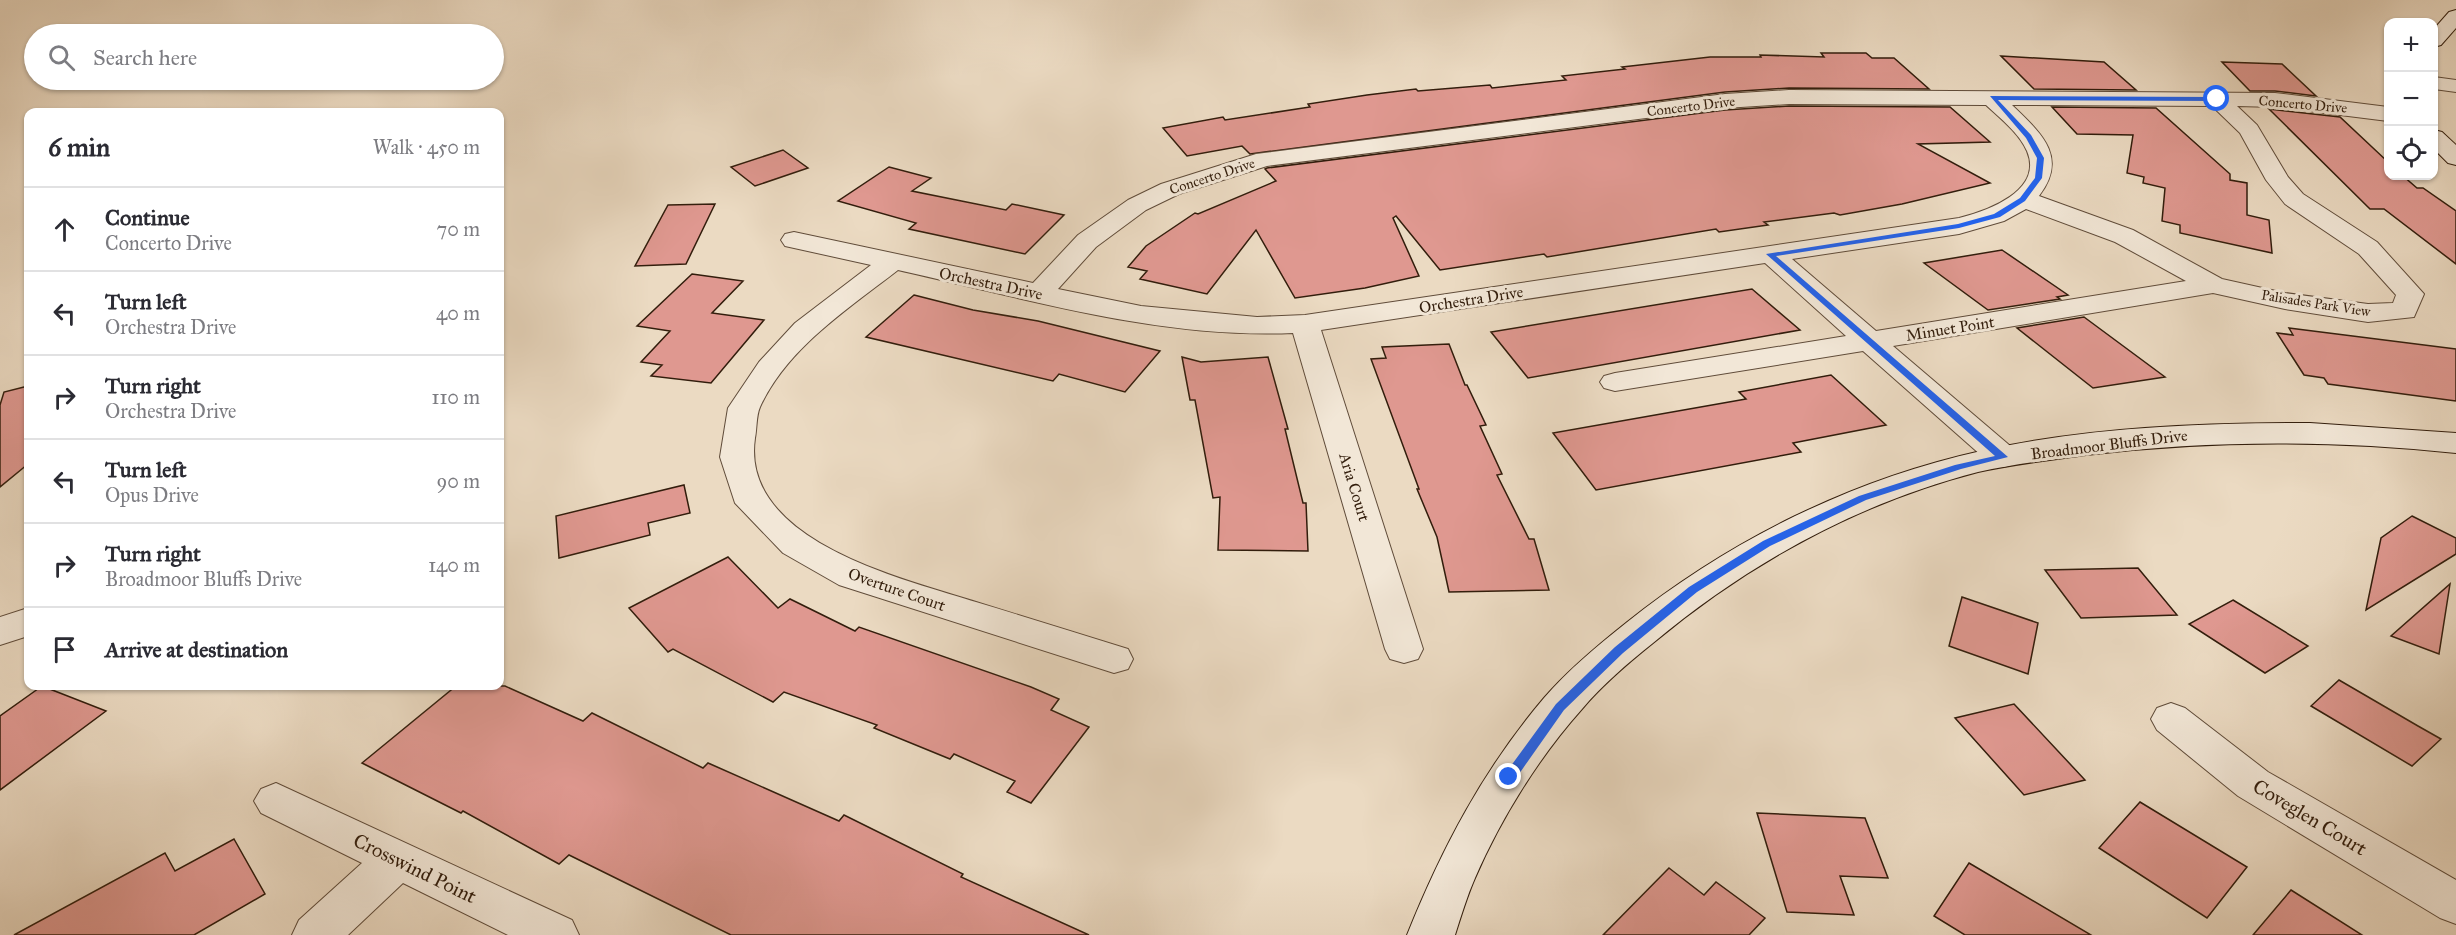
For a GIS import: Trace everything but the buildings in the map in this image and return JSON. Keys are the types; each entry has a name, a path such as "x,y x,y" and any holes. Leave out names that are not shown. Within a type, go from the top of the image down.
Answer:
{"street":[{"path":"2438,36 2456,16"},
{"path":"2438,84 2456,86"},
{"name":"Concerto Drive","path":"1039,293 1087,241 1137,205 1170,189 1263,159 1725,101 1789,97 2275,100 2384,114"},
{"name":"Orchestra Drive","path":"794,240 1141,315 1201,323 1257,326 1305,324 1959,226 1997,216 2023,199 2039,178 2041,158 2029,137 1992,98"},
{"name":"Palisades Park View","path":"2023,199 2124,236 2213,285 2285,301 2368,313 2404,311 2410,294 2368,248 2294,199 2278,180 2249,130 2217,99"},
{"path":"2438,142 2456,158"},
{"path":"1770,254 2003,457"},
{"name":"Overture Court","path":"893,261 806,329 770,368 744,408 736,457 753,503 795,545 852,576 1114,659"},
{"name":"Minuet Point","path":"1615,382 2213,285"},
{"name":"Aria Court","path":"1305,324 1404,649"},
{"name":"Broadmoor Bluffs Drive","path":"1431,935 1457,867 1509,777 1560,707 1628,642 1693,589 1767,543 1863,498 1959,467 2003,457 2127,439 2286,432 2397,436 2456,443"},
{"path":"0,631 24,623"},
{"name":"Coveglen Court","path":"2171,719 2253,784 2456,904"},
{"name":"Crosswind Point","path":"276,801 555,935"},
{"path":"316,935 398,860"}],"route":[{"path":"1509,777 1560,707 1619,650 1693,589 1767,543 1863,498 1959,467 2003,457 1770,254 1959,226 1997,216 2023,199 2039,178 2041,158 2029,137 1992,98 2217,99"}]}
